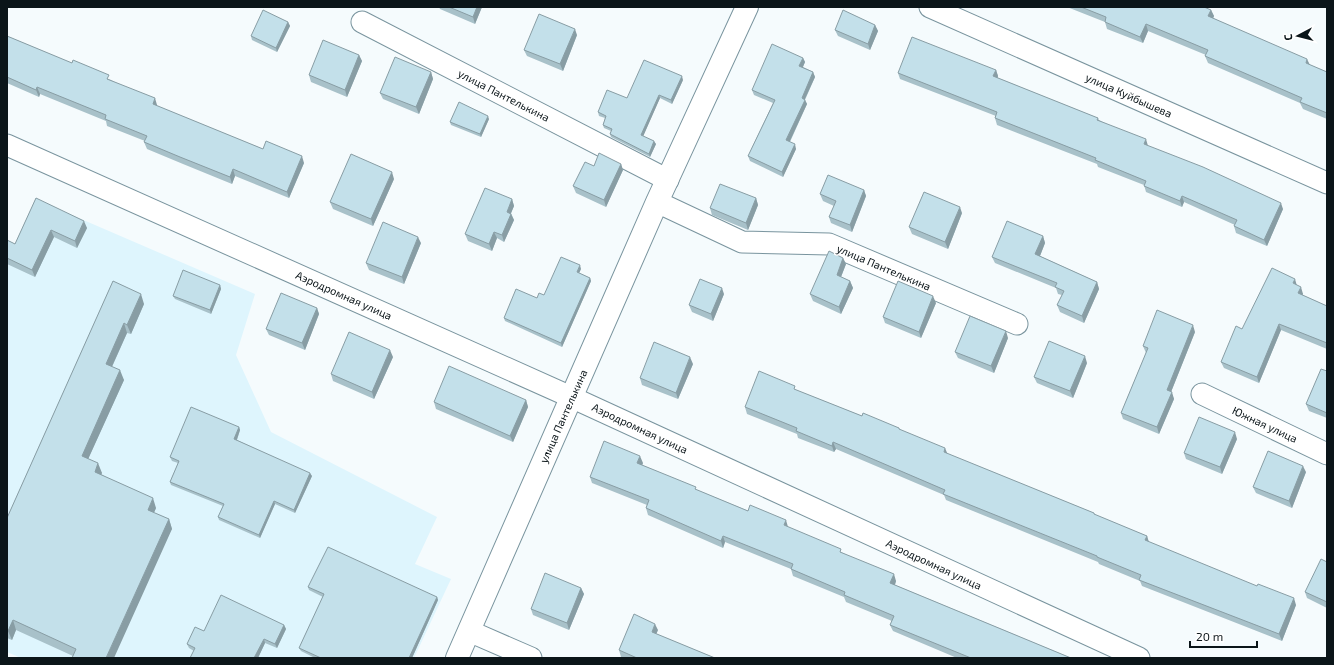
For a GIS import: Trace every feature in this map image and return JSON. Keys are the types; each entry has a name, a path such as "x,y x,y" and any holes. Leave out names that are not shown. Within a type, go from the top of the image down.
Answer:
{"main road":[{"name":"улица Пантелькина","path":"456,658 657,202 746,7"}],"street":[{"name":"улица Куйбышева","path":"930,7 1327,183"},
{"name":"улица Пантелькина","path":"362,22 668,180"},
{"name":"Аэродромная улица","path":"7,145 571,397 1139,658"},
{"name":"улица Пантелькина","path":"657,202 742,242 829,244 1017,324"},
{"name":"Южная улица","path":"1202,394 1327,454"},
{"path":"469,631 530,658"}],"shaded area":[{"path":"37,200 255,294 236,355 271,432 437,517 415,564 451,579 414,658 21,658 7,652 7,262"}],"building":[{"path":"449,7 477,7 473,17"},
{"path":"1081,7 1204,7 1211,10 1208,16 1307,59 1306,63 1327,72 1327,113 1300,102 1302,98 1205,56 1208,50 1146,24 1140,37 1105,22 1106,17"},
{"path":"263,10 288,22 276,48 251,36"},
{"path":"843,10 875,25 868,44 835,30"},
{"path":"539,14 575,29 560,64 524,50"},
{"path":"7,36 72,63 73,60 109,75 107,79 155,98 153,104 263,149 266,141 302,156 287,192 233,169 230,177 180,157 144,142 147,136 105,119 106,115 37,87 36,90 7,77"},
{"path":"912,37 996,70 993,76 1146,139 1144,144 1203,167 1281,203 1264,240 1234,226 1237,220 1182,196 1180,201 1144,186 1146,181 1095,160 1096,158 995,118 997,112 898,73"},
{"path":"323,40 359,55 345,90 309,75"},
{"path":"772,44 803,58 799,66 813,72 802,98 805,100 786,140 795,144 782,172 748,156 775,100 752,90"},
{"path":"395,57 431,72 416,107 380,93"},
{"path":"644,60 682,76 671,100 659,95 641,135 654,141 649,154 610,134 612,129 603,125 606,116 598,112 607,90 627,98"},
{"path":"459,102 488,116 480,134 450,122"},
{"path":"599,153 621,164 604,200 573,186 585,162 594,166"},
{"path":"351,154 392,172 371,219 330,202"},
{"path":"828,175 864,190 850,225 829,217 836,201 820,194"},
{"path":"720,184 756,198 746,223 710,208"},
{"path":"485,188 512,199 507,212 511,214 502,235 494,232 489,244 465,234"},
{"path":"924,192 960,207 945,242 909,227"},
{"path":"36,198 84,221 75,241 51,230 32,270 7,258 7,240 15,244"},
{"path":"1007,221 1043,236 1035,254 1097,282 1082,316 1057,305 1064,291 1055,287 1057,283 992,257"},
{"path":"383,222 418,237 402,277 366,263"},
{"path":"829,251 843,258 837,275 850,281 839,307 810,294"},
{"path":"561,257 580,265 577,272 590,278 561,343 504,318 516,289 537,298 539,293 544,295"},
{"path":"1272,268 1295,279 1293,283 1301,287 1298,293 1327,306 1327,343 1279,324 1257,377 1221,362 1236,326 1242,329"},
{"path":"183,270 220,285 210,310 173,296"},
{"path":"700,279 722,288 711,314 689,305"},
{"path":"113,281 141,294 127,325 124,323 106,364 120,370 82,456 98,463 95,472 153,498 148,510 169,519 106,658 72,658 76,649 13,620 8,631 7,630 7,518"},
{"path":"898,281 933,296 919,332 883,317"},
{"path":"281,293 317,308 302,343 266,329"},
{"path":"1157,310 1193,325 1167,390 1172,392 1157,427 1121,413 1148,348 1143,346"},
{"path":"970,316 1006,331 991,366 955,352"},
{"path":"349,332 390,350 372,392 331,374"},
{"path":"1049,341 1085,356 1070,391 1034,377"},
{"path":"654,342 690,357 676,393 640,378"},
{"path":"449,366 526,400 510,436 434,402"},
{"path":"1321,369 1327,371 1327,413 1306,404"},
{"path":"759,371 795,386 794,389 862,416 863,413 945,448 944,452 1147,536 1145,540 1257,586 1258,584 1294,598 1279,634 1139,580 1141,575 943,494 945,490 833,442 832,446 796,431 797,428 745,407"},
{"path":"191,407 239,427 234,439 310,473 294,510 274,501 259,535 218,517 224,504 170,482 179,461 170,457"},
{"path":"1199,417 1235,432 1220,467 1184,453"},
{"path":"604,441 640,456 637,463 696,487 695,489 748,511 750,505 786,520 784,525 841,549 840,552 894,574 890,583 1071,658 971,658 890,625 894,616 844,595 845,592 791,569 793,564 723,536 721,541 646,508 649,500 590,477"},
{"path":"1268,451 1303,466 1289,501 1253,487"},
{"path":"328,547 437,597 409,658 321,658 299,648 324,594 308,587"},
{"path":"1321,559 1327,562 1327,602 1305,592"},
{"path":"545,573 581,588 567,623 531,609"},
{"path":"221,595 284,625 275,644 264,639 254,658 190,658 195,648 187,644 195,627 204,631"},
{"path":"634,614 655,624 652,632 715,658 637,658 619,650"}]}
